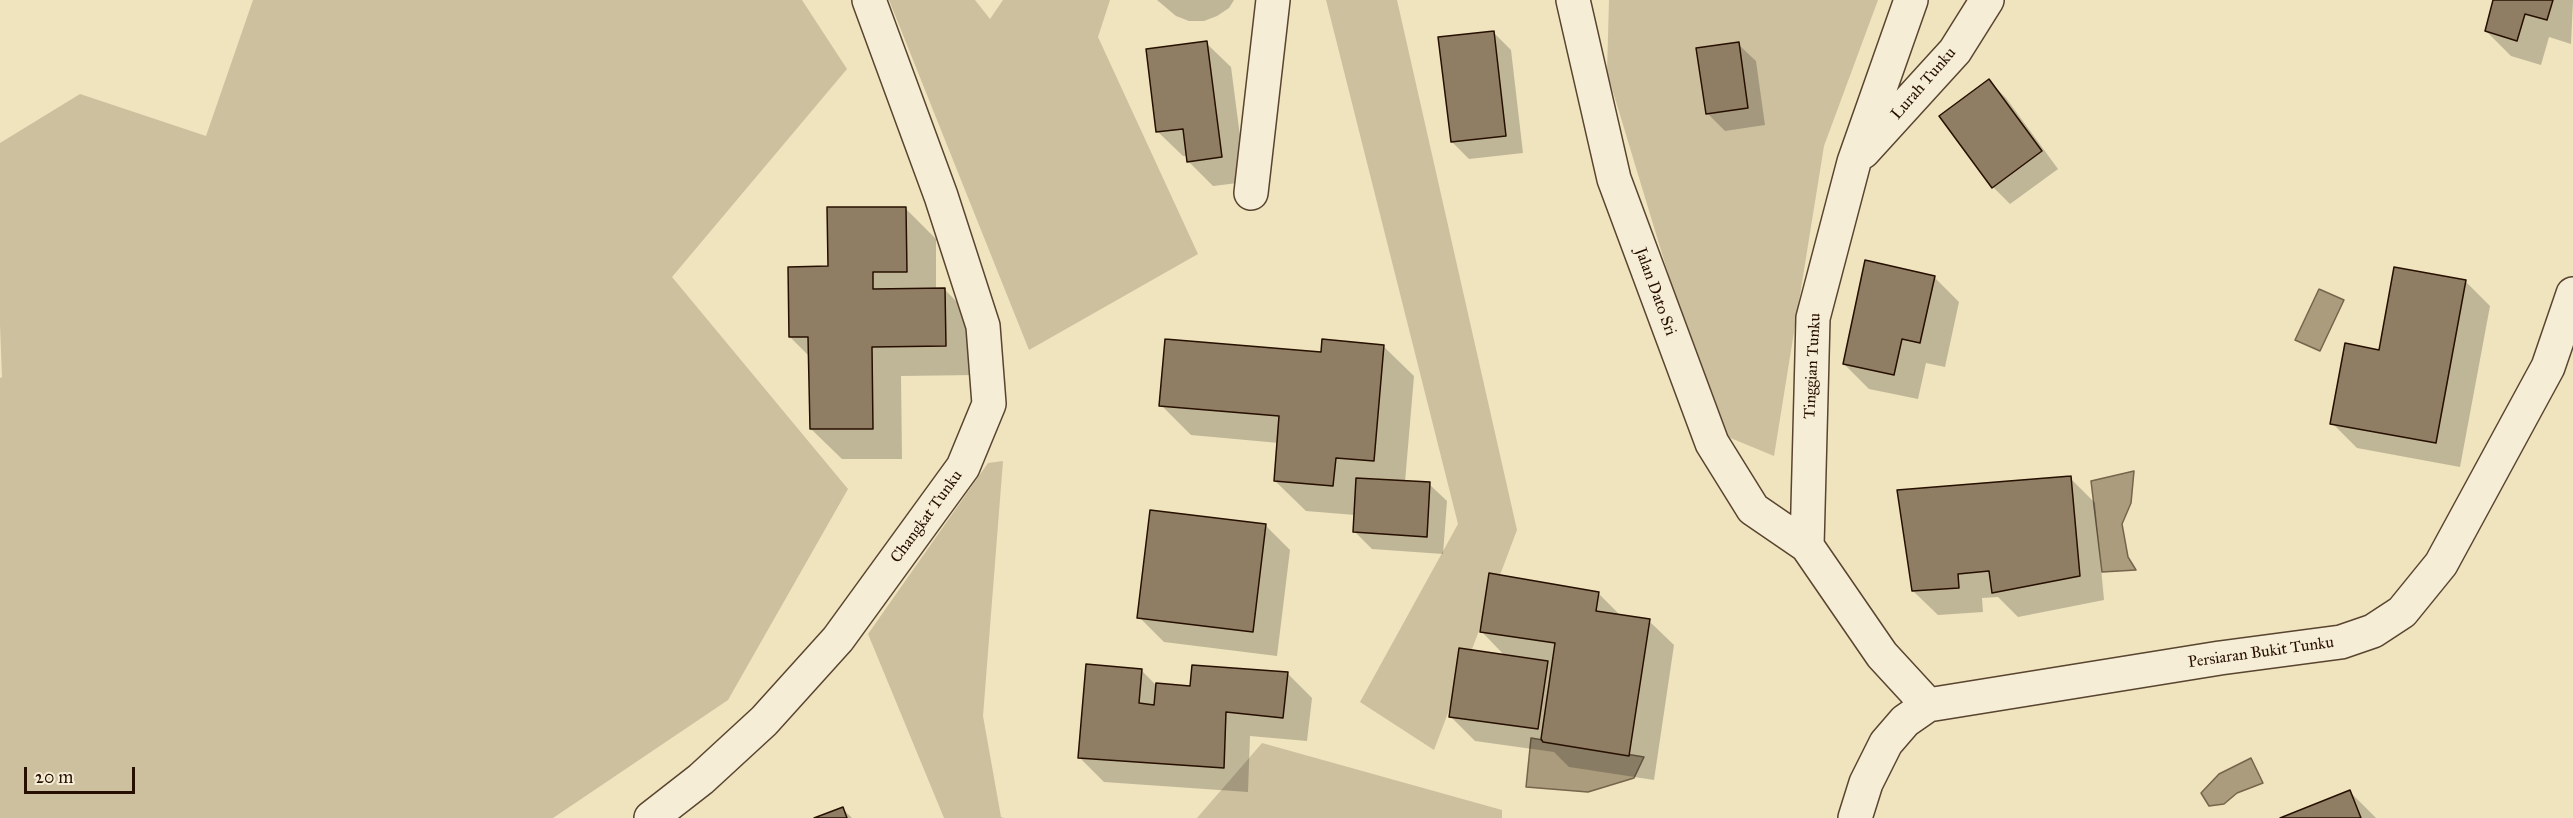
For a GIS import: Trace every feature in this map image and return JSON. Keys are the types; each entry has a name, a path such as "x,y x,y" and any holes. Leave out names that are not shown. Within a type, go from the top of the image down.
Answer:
{"street":[{"name":"Changkat Tunku","path":"651,818 701,779 764,721 838,639 963,467 989,404 983,326 941,196 869,0"},
{"path":"1251,193 1273,0"},
{"name":"Jalan Dato Sri","path":"1573,0 1614,179 1712,443 1752,509 1807,546"},
{"name":"Tinggian Tunku","path":"1807,546 1813,318 1854,162 1911,0"},
{"name":"Lurah Tunku","path":"1854,162 1954,51 1987,0"},
{"name":"Persiaran Bukit Tunku","path":"1855,818 1866,783 1886,743 1905,721 1928,705 2220,658 2341,642 2373,631 2402,612 2440,564 2548,367 2573,294"},
{"path":"1807,546 1882,655 1928,705"}],"shaded area":[{"path":"253,0 802,0 847,69 672,277 848,489 728,700 553,818 0,818 0,378 2,377 0,143 80,94 206,136"},
{"path":"889,0 975,0 990,19 1003,0 1110,0 1098,37 1198,254 1029,350"},
{"path":"1326,0 1397,0 1517,530 1434,750 1360,702 1458,524"},
{"path":"1609,0 1878,0 1824,146 1774,456 1716,432 1607,72"},
{"path":"2319,289 2344,300 2320,351 2295,340"},
{"path":"1003,461 983,716 1001,817 1004,818 944,818 868,634 988,463"},
{"path":"2134,471 2131,503 2122,524 2128,557 2136,570 2102,572 2091,481"},
{"path":"1531,738 1644,757 1634,778 1588,792 1526,787"},
{"path":"1262,743 1502,810 1502,818 1197,818"},
{"path":"2251,758 2263,783 2237,793 2224,804 2209,806 2201,793 2219,774"}],"building":[{"path":"2493,0 2553,0 2547,20 2525,14 2517,41 2485,31"},
{"path":"1494,31 1506,136 1451,142 1438,37"},
{"path":"1207,41 1222,157 1187,162 1183,129 1156,132 1146,49"},
{"path":"1739,42 1748,108 1706,114 1696,48"},
{"path":"1989,79 2042,151 1992,188 1939,116"},
{"path":"827,207 906,207 907,272 873,272 873,289 945,288 946,346 872,347 873,429 810,429 808,337 789,337 788,267 828,266"},
{"path":"1865,260 1935,276 1920,343 1902,339 1894,375 1843,364"},
{"path":"2394,267 2466,280 2436,443 2330,424 2345,343 2379,350"},
{"path":"1165,339 1321,352 1322,339 1384,345 1374,461 1336,458 1333,486 1274,481 1279,416 1159,406"},
{"path":"2071,476 2080,576 1992,593 1989,571 1958,574 1959,588 1912,591 1897,490"},
{"path":"1356,478 1430,482 1427,537 1353,532"},
{"path":"1150,510 1266,524 1253,632 1137,618"},
{"path":"1489,573 1599,592 1596,611 1650,619 1629,756 1543,742 1541,739 1555,643 1480,632"},
{"path":"1459,648 1548,661 1538,729 1449,717"},
{"path":"1086,664 1142,669 1139,703 1154,705 1156,683 1190,686 1192,665 1288,672 1283,718 1226,712 1224,768 1078,758"},
{"path":"2350,790 2361,818 2280,818"},
{"path":"843,807 847,818 814,818"}]}
